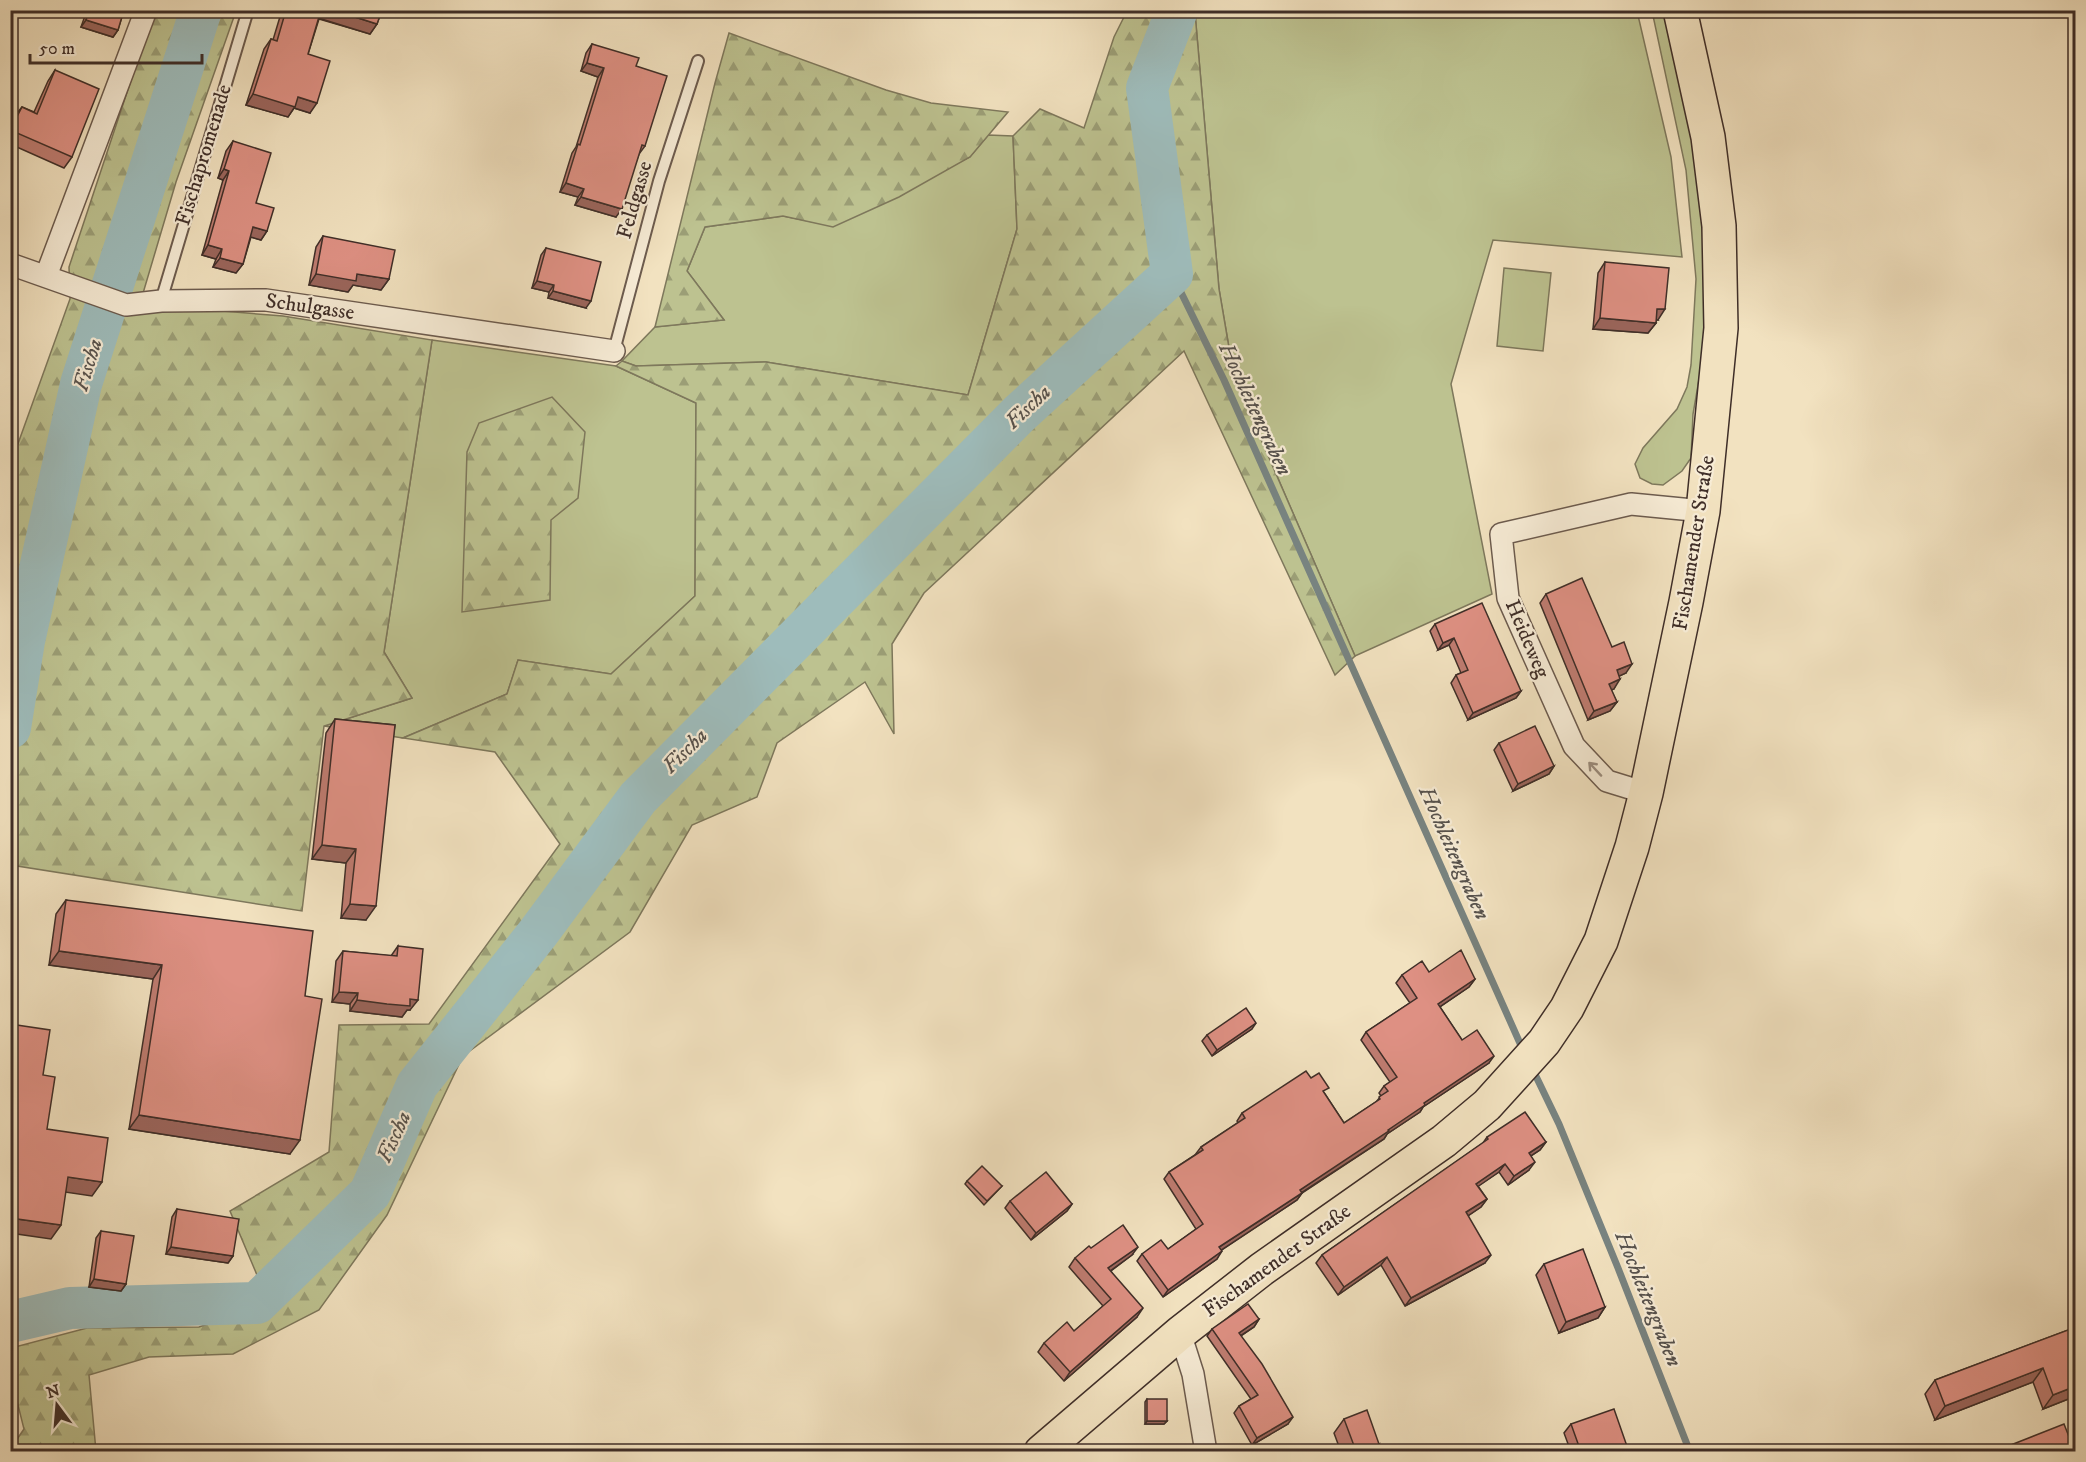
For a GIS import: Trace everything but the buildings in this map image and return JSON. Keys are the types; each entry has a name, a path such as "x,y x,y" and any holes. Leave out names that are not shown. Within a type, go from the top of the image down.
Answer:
{"main road":[{"name":"Fischamender Straße","path":"1041,1452 1180,1333 1262,1269 1444,1142 1487,1106 1525,1063 1567,1008 1601,941 1632,848 1647,793 1686,602 1703,511 1721,328 1719,226 1708,137 1680,10"}],"street":[{"path":"46,276 146,10"},
{"name":"Schulgasse","path":"10,264 126,304 161,301 266,300 614,351"},
{"name":"Heideweg","path":"1647,793 1607,781 1574,746 1508,598 1501,534 1631,504 1703,511"},
{"path":"1180,1333 1193,1374 1206,1452"}],"lane":[{"name":"Fischapromenade","path":"161,301 248,10"},
{"name":"Feldgasse","path":"614,351 659,181 698,61"}],"green space":[{"path":"1198,10 1637,11 1671,157 1682,257 1493,240 1451,384 1492,594 1355,656 1234,377 1219,289 1195,13"},
{"path":"154,11 236,11 176,182 141,300 148,305 283,316 432,340 384,652 412,698 324,726 302,911 11,865 10,466 70,299 69,267"},
{"path":"1127,11 1198,11 1195,13 1219,289 1234,377 1355,656 1335,675 1184,351 924,593 892,644 894,734 865,682 777,743 757,797 692,825 630,932 463,1056 387,1215 319,1310 233,1354 149,1357 89,1375 96,1451 11,1452 11,1448 24,1429 11,1377 11,1348 87,1328 199,1327 277,1300 257,1275 230,1211 329,1152 339,1025 429,1024 560,844 495,752 403,738 507,694 518,660 611,674 695,596 696,403 616,366 622,361 636,366 766,362 968,395 1017,229 1013,136 1040,109 1084,128 1114,37"},
{"path":"1652,11 1668,11 1698,156 1709,305 1693,414 1691,458 1682,471 1663,485 1652,484 1640,478 1635,464 1643,448 1677,409 1687,387 1691,365 1696,279 1686,170"},
{"path":"729,33 886,90 931,103 1008,112 970,157 899,197 833,227 783,216 705,227 687,271 724,320 655,327 715,83"},
{"path":"988,135 1013,136 1017,229 968,395 766,362 636,366 622,361 655,327 724,320 687,271 705,227 783,216 833,226 970,157"},
{"path":"1504,268 1551,273 1543,351 1497,346"},
{"path":"432,340 616,366 696,403 695,596 611,674 518,660 507,694 403,738 324,726 412,698 384,652"},
{"path":"552,397 585,432 578,498 551,520 550,600 462,612 467,452 479,423"}],"waterway":[{"name":"Fischa","path":"10,728 24,641 81,384 201,10"},
{"name":"Fischa","path":"10,1322 70,1308 257,1303 370,1193 417,1085 538,933 638,798 1019,414 1172,274 1147,88 1177,10"},
{"name":"Hochleitengraben","path":"1172,274 1224,380 1523,1050"},
{"name":"Hochleitengraben","path":"1532,1068 1559,1124 1690,1452"}]}
